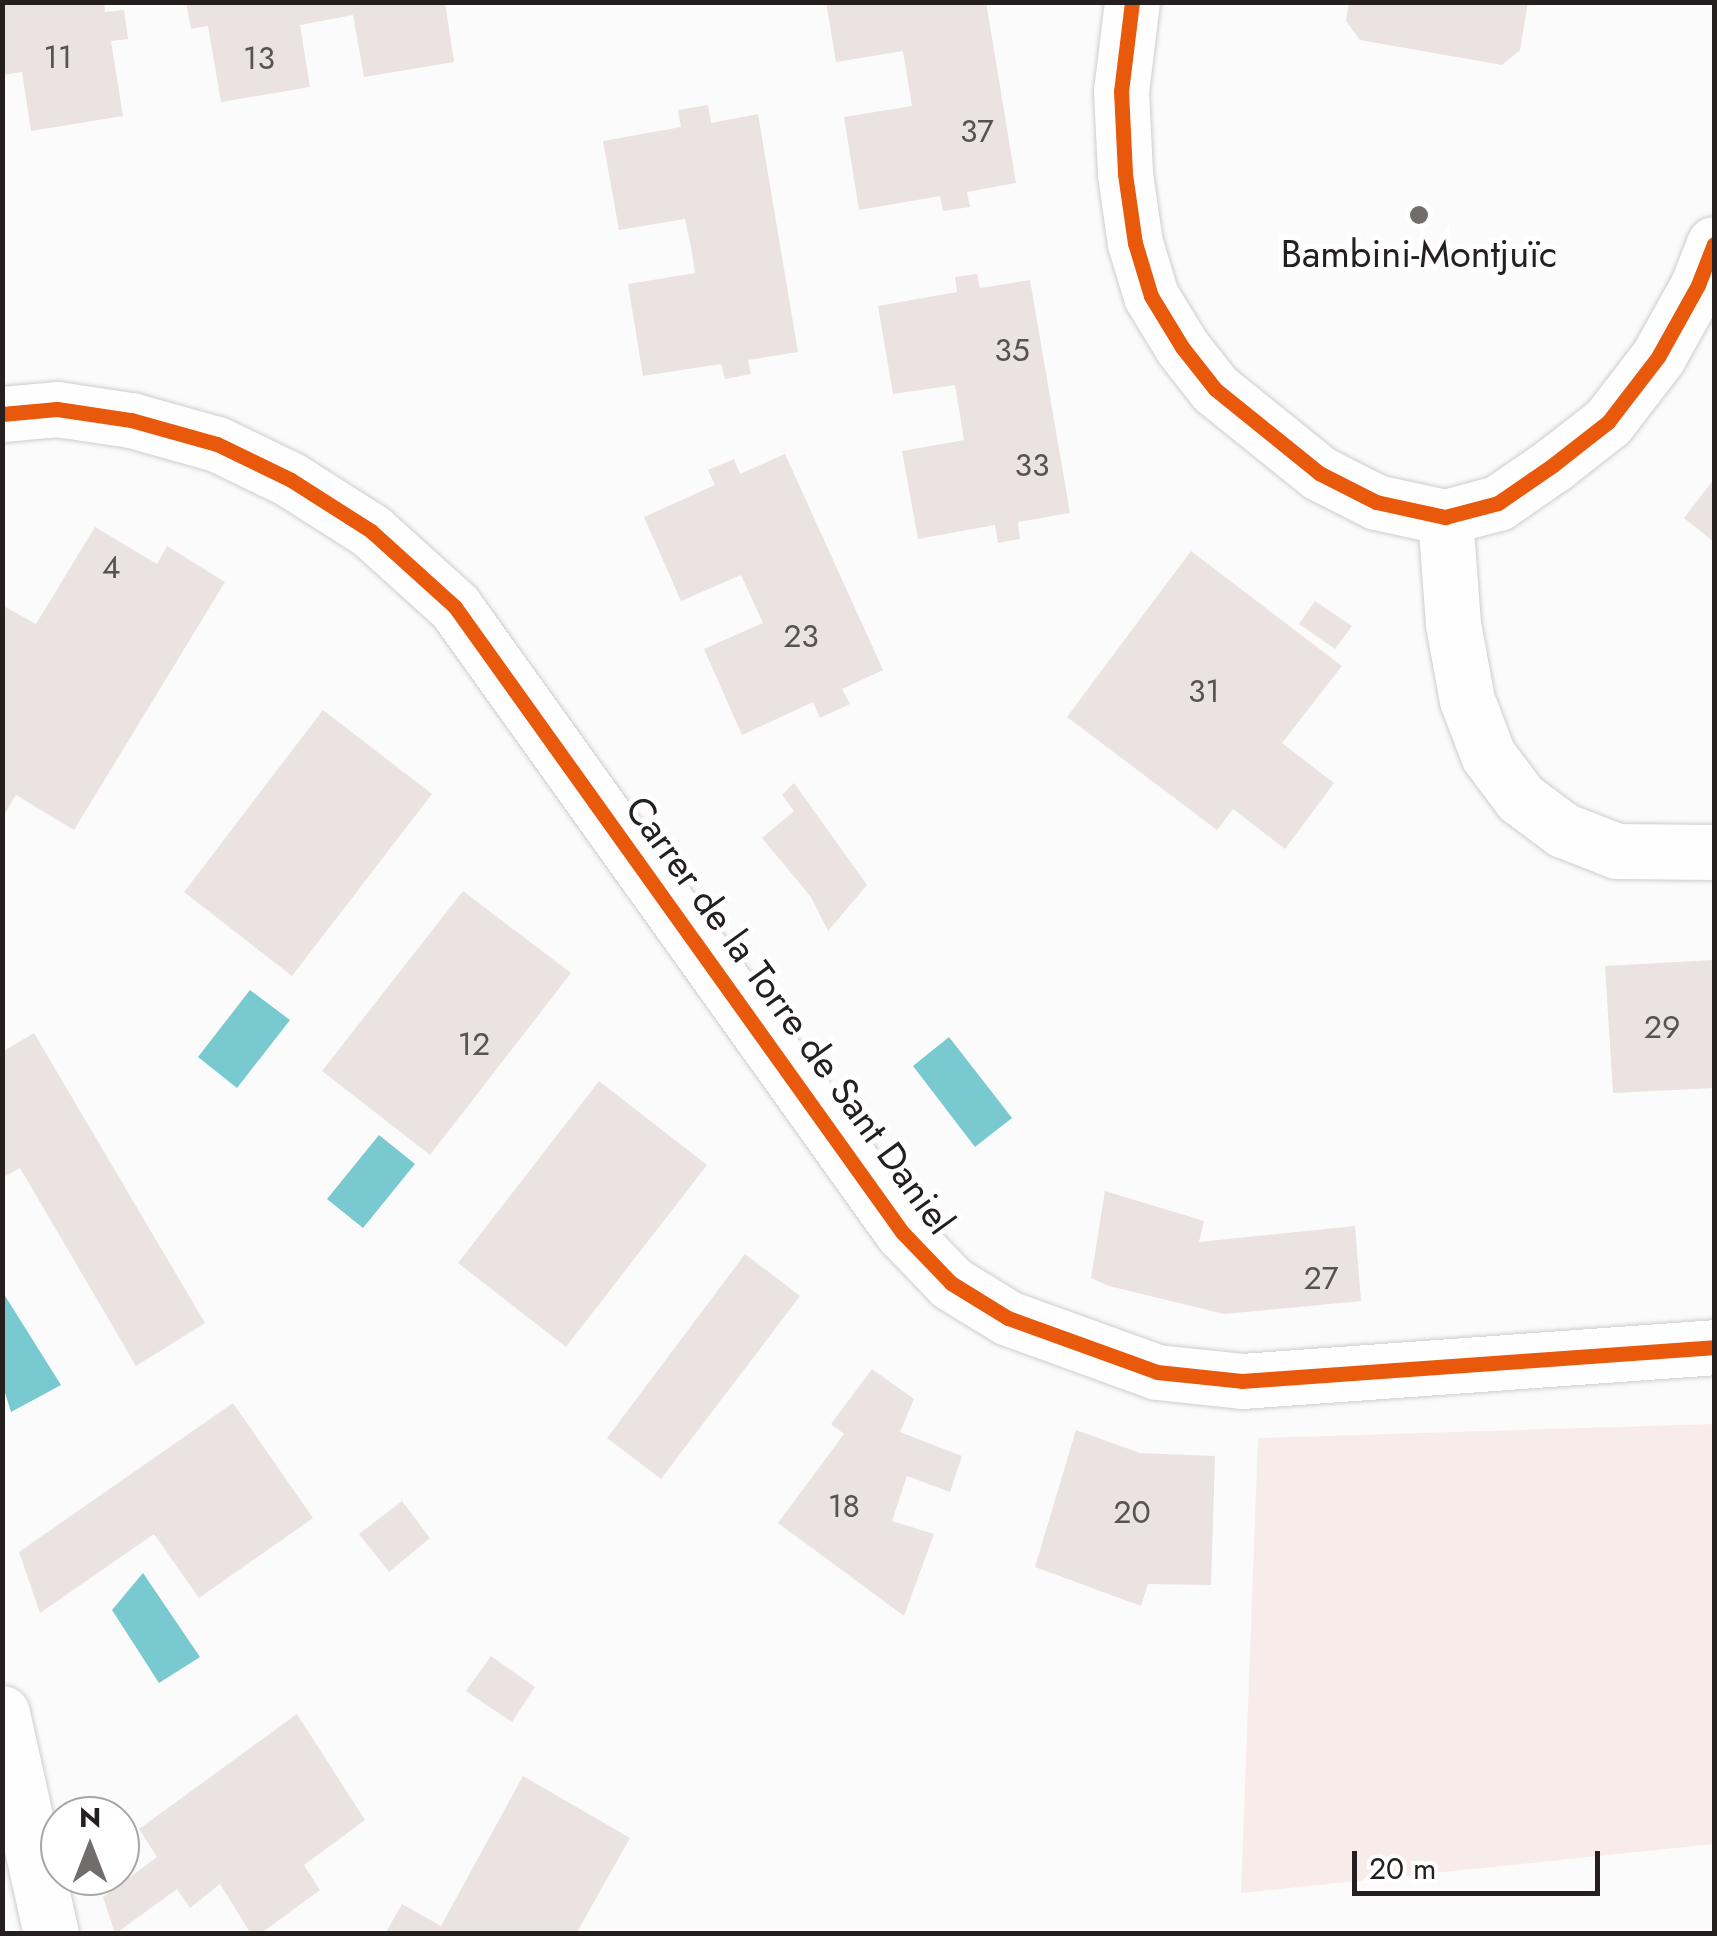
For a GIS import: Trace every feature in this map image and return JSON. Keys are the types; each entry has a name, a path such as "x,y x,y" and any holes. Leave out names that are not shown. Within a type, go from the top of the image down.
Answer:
{"street":[{"path":"1132,2 1122,91 1124,174 1135,243 1151,296 1215,389 1319,473 1376,502 1446,517 1498,503 1608,422 1658,357 1698,286 1714,244"},
{"name":"Carrer de la Torre de Sant Daniel","path":"2,414 57,410 131,420 216,444 290,480 371,531 455,606 902,1232 951,1284 1008,1318 1158,1372 1242,1381 1714,1346"},
{"path":"1446,517 1452,624 1467,700 1488,756 1520,798 1562,830 1617,850 1714,852"},
{"path":"2,1713 51,1934"}],"shaded area":[{"path":"1714,1424 1714,1844 1241,1893 1258,1438"}],"water":[{"path":"250,990 290,1020 237,1088 198,1057"},
{"path":"949,1037 1012,1118 975,1147 913,1066"},
{"path":"379,1135 415,1164 363,1228 327,1199"},
{"path":"2,1291 61,1385 11,1412 3,1386"},
{"path":"143,1573 200,1657 159,1683 112,1610"}],"building":[{"path":"2,2 104,2 105,12 124,10 128,39 111,41 123,116 31,131 22,72 2,75"},
{"path":"186,2 445,2 454,62 364,77 353,15 300,25 310,87 221,102 208,26 191,29"},
{"path":"826,2 986,2 1016,183 967,192 970,207 943,211 940,196 859,210 844,117 912,106 903,51 836,62"},
{"path":"1349,2 1528,2 1520,50 1502,65 1360,40 1346,21"},
{"path":"708,105 711,123 758,114 798,352 748,360 751,374 725,379 721,364 643,376 628,284 695,273 691,247 685,219 619,230 603,141 681,127 678,110"},
{"path":"977,274 980,288 1030,280 1070,513 1018,522 1020,539 998,543 995,525 918,539 902,451 964,440 955,385 893,394 878,306 957,292 955,277"},
{"path":"785,454 883,670 842,689 850,704 820,718 813,702 742,735 704,649 763,623 741,575 681,601 644,517 715,485 708,470 734,459 740,474"},
{"path":"1714,479 1714,542 1684,518"},
{"path":"95,527 157,564 167,546 225,582 74,830 16,795 2,818 2,605 36,624"},
{"path":"1191,551 1342,666 1282,743 1334,783 1285,849 1233,809 1217,830 1067,717"},
{"path":"1315,601 1352,626 1335,649 1299,624"},
{"path":"323,710 432,794 292,976 184,892"},
{"path":"794,783 867,885 828,931 811,897 762,838 794,811 782,795"},
{"path":"463,891 571,973 430,1155 322,1071"},
{"path":"1714,960 1714,1088 1613,1093 1605,966"},
{"path":"34,1033 205,1323 136,1366 20,1168 2,1178 2,1052"},
{"path":"599,1081 707,1165 566,1347 458,1263"},
{"path":"1105,1191 1204,1221 1199,1242 1355,1226 1361,1301 1224,1314 1109,1286 1091,1278"},
{"path":"745,1254 800,1296 661,1479 607,1438"},
{"path":"872,1369 914,1399 900,1432 962,1456 950,1492 907,1476 892,1521 934,1534 904,1616 778,1523 844,1434 831,1424"},
{"path":"233,1403 313,1518 199,1598 154,1534 40,1613 19,1552"},
{"path":"1076,1430 1140,1453 1215,1456 1211,1585 1148,1584 1141,1606 1035,1567"},
{"path":"402,1501 430,1538 389,1572 359,1534"},
{"path":"491,1656 535,1687 512,1722 466,1691"},
{"path":"297,1714 365,1820 304,1865 320,1890 260,1934 251,1934 220,1884 190,1908 177,1889 115,1934 103,1897 140,1896 140,1870 157,1857 140,1828"},
{"path":"523,1776 630,1838 576,1934 385,1934 402,1904 441,1926"}],"cycle path":[{"path":"1132,2 1121,91 1125,174 1135,243 1151,296 1182,347 1215,389 1319,473 1376,502 1445,517 1498,503 1553,465 1608,422 1658,357 1698,285 1714,244"},
{"path":"2,414 57,409 131,420 217,444 291,480 371,531 455,607 902,1232 951,1283 1008,1318 1157,1372 1242,1381 1714,1347"}],"place":[{"name":"Bambini-Montjuïc","path":"1419,215"}]}
